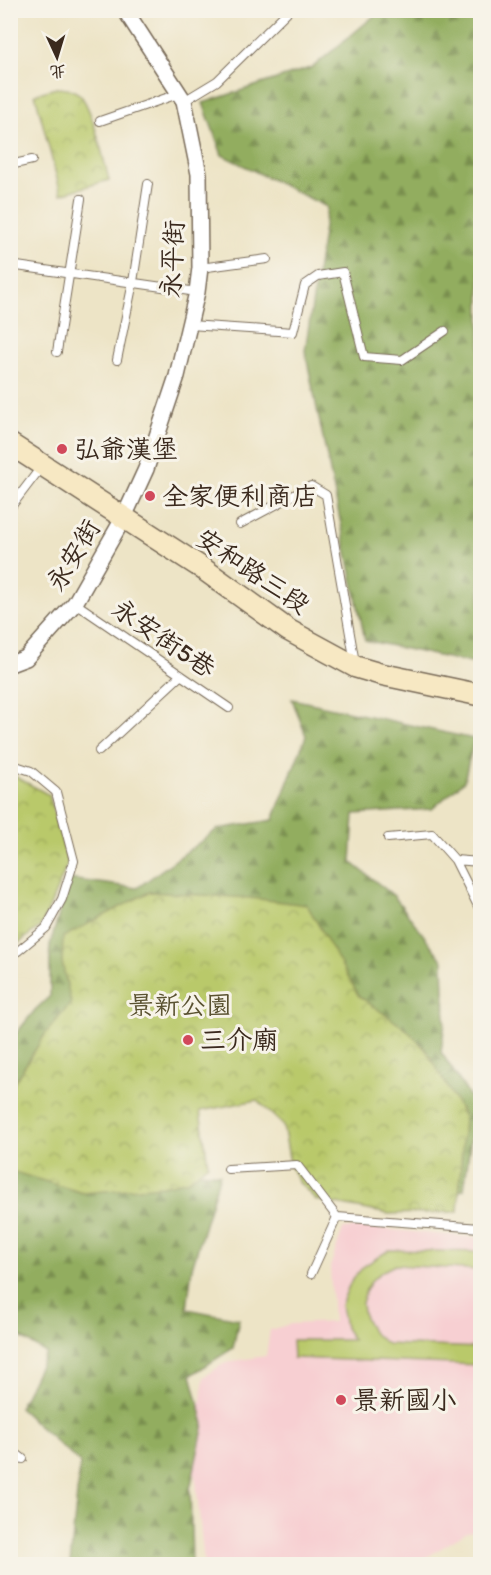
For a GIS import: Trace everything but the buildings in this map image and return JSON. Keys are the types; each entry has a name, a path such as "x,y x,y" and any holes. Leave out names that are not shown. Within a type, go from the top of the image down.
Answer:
{"main road":[{"name":"安和路三段","path":"10,444 202,568 288,630 356,667 480,695"}],"street":[{"name":"永平街","path":"124,517 146,469 177,376 190,325 200,268 199,174 181,98 125,10"},
{"name":"永安街","path":"10,664 26,658 75,603 124,517"}],"lane":[{"path":"100,121 181,98 217,81 289,10"},
{"path":"10,165 32,160"},
{"path":"117,360 133,282 148,184"},
{"path":"57,352 81,199"},
{"path":"10,238 13,217"},
{"path":"200,268 267,259"},
{"path":"10,265 197,292"},
{"path":"190,325 292,332 305,285 318,276 343,272 364,357 402,360 446,331"},
{"path":"10,508 43,465"},
{"path":"240,524 311,486 326,495 356,667"},
{"name":"永安街5巷","path":"75,603 229,708"},
{"path":"99,751 181,675"},
{"path":"10,764 31,771 56,792 74,861 62,899 46,928 18,951 10,954"},
{"path":"388,838 432,834 454,860 480,910"},
{"path":"454,860 480,862"},
{"path":"228,1169 297,1165 337,1216 480,1228"},
{"path":"311,1274 337,1216"},
{"path":"10,1449 23,1459"}],"shaded area":[{"name":"景新國小","path":"361,1227 480,1238 480,1530 467,1532 416,1564 204,1564 196,1481 185,1432 198,1422 204,1377 226,1362 266,1356 270,1330 291,1324 333,1322 330,1267 343,1229"}],"green space":[{"path":"380,11 480,11 480,665 365,640 305,351 327,207 222,155 203,103 313,67"},
{"path":"56,88 74,91 84,100 93,121 109,180 61,194 35,94"},
{"path":"292,699 474,739 464,781 432,809 354,814 351,862 394,896 443,961 445,1022 441,1052 475,1105 464,1190 406,1204 242,1040 146,1167 220,1174 192,1268 187,1309 239,1319 233,1348 191,1375 204,1424 190,1489 192,1564 70,1564 80,1463 19,1408 46,1353 11,1331 10,1041 35,1010 50,996 50,945 69,879 137,888 218,829 273,820 306,736"},
{"path":"11,774 49,795 68,863 42,925 11,947"},
{"name":"景新公園","path":"149,892 251,898 307,905 359,996 407,1030 427,1051 464,1116 458,1212 389,1214 316,1200 299,1182 291,1168 283,1125 257,1100 200,1111 208,1164 189,1180 162,1186 83,1193 11,1171 10,1089 46,1033 71,1003 62,962 63,937"},
{"path":"389,1250 480,1252 480,1270 395,1265 372,1280 362,1303 363,1313 372,1332 387,1344 480,1348 480,1365 293,1358 292,1340 353,1340 345,1328 341,1305 351,1281 364,1266"}],"place":[{"name":"弘爺漢堡","path":"62,449"},
{"name":"全家便利商店","path":"150,496"},
{"name":"三介廟","path":"188,1040"},
{"name":"景新國小","path":"341,1400"}]}
